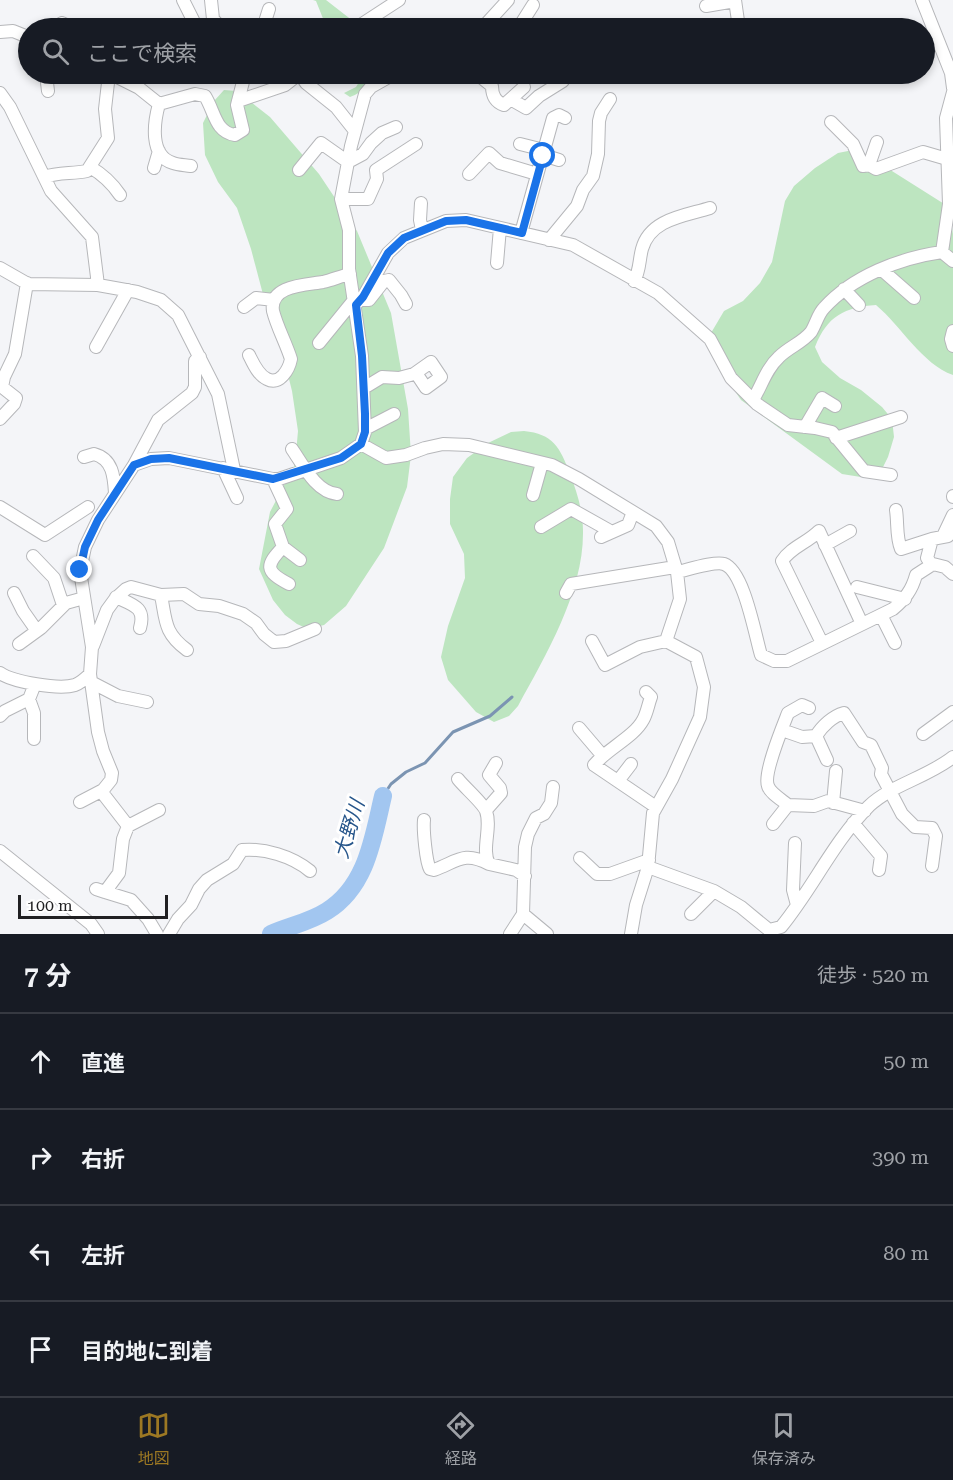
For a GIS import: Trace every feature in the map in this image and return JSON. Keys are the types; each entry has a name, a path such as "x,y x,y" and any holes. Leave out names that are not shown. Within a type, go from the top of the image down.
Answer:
{"street":[{"path":"183,0 192,18"},
{"path":"211,0 213,18"},
{"path":"371,18 399,0"},
{"path":"492,18 508,0"},
{"path":"922,0 929,18"},
{"path":"706,6 735,1 738,18"},
{"path":"525,18 533,4"},
{"path":"266,18 269,9"},
{"path":"0,32 18,33"},
{"path":"935,33 951,73 953,90 946,118 948,204 942,252"},
{"path":"47,84 48,91"},
{"path":"44,177 58,172 87,171 90,167 108,138 105,109 109,84"},
{"path":"131,84 159,104"},
{"path":"159,104 195,94 206,96 220,129 235,135 243,130 237,105 242,84"},
{"path":"238,101 286,84"},
{"path":"307,84 336,107 355,131"},
{"path":"134,465 151,459 169,458 273,479 341,458 361,444 365,429 362,356 357,301 350,274 349,230 341,199 365,94 376,84"},
{"path":"490,84 494,98 504,105 524,87"},
{"path":"512,100 526,108 539,96 558,84"},
{"path":"0,93 10,107 51,191 92,237 98,285"},
{"path":"549,240 577,206 583,190 593,176 598,154 598,121 610,99"},
{"path":"159,104 154,122 159,151 170,163 192,166"},
{"path":"522,233 553,118 559,115 565,118"},
{"path":"831,122 852,144 863,166 869,165 876,170 923,152 947,159"},
{"path":"348,162 363,154 382,133 396,127"},
{"path":"869,165 877,142"},
{"path":"299,170 321,144 348,162"},
{"path":"341,199 368,199 376,179 376,170 416,144"},
{"path":"520,144 559,160"},
{"path":"154,168 159,151"},
{"path":"469,174 489,153 500,163 537,174"},
{"path":"90,167 120,188"},
{"path":"421,203 422,230"},
{"path":"634,281 639,274 642,250 648,235 656,226 710,207"},
{"path":"319,343 357,301 388,253 404,238 446,221 466,220 522,233 573,245 658,293 710,339 731,378 753,399 788,425 832,432 864,471 891,476"},
{"path":"497,263 500,228"},
{"path":"942,252 953,261"},
{"path":"753,399 768,369 780,355 802,342 812,330 822,310 844,290 858,280 903,260 942,252"},
{"path":"0,268 27,283 98,285 128,290 161,300 170,307 178,315 218,394 228,469 237,498"},
{"path":"882,270 914,298"},
{"path":"249,355 256,368 266,379 274,381 282,377 289,368 291,359 273,310 274,300 278,294 299,285 324,282 350,274"},
{"path":"357,301 369,300 384,281 389,280 406,304"},
{"path":"0,419 18,407 16,398 1,387 15,354 27,283"},
{"path":"96,347 128,290"},
{"path":"844,290 859,305"},
{"path":"244,307 256,298 274,300"},
{"path":"953,332 951,339 953,346"},
{"path":"80,801 103,790 111,780 112,773 98,732 92,647 80,570 85,547 104,510 134,465 158,420 192,393 195,387 195,361 200,357"},
{"path":"364,388 382,377 399,378 416,373"},
{"path":"805,427 822,398 835,406"},
{"path":"365,429 394,414"},
{"path":"836,438 901,417"},
{"path":"361,444 386,458 406,455 443,444 469,446 552,465 656,526 668,542 676,569 680,599 666,641"},
{"path":"292,449 304,470 328,493 337,494"},
{"path":"84,457 94,454 107,461 113,471 115,493"},
{"path":"533,495 542,463"},
{"path":"273,479 287,509 276,524 283,547 300,560"},
{"path":"0,507 16,511 45,535 85,506 104,510"},
{"path":"541,527 571,509 606,534 628,525 633,512"},
{"path":"896,510 899,524 898,541 901,549 942,535"},
{"path":"932,565 927,558 953,515"},
{"path":"822,643 782,561 788,551 810,540 819,531 862,624"},
{"path":"825,545 850,531"},
{"path":"283,547 270,561 269,566 274,574 289,584"},
{"path":"33,556 54,578 63,605"},
{"path":"566,593 571,584 722,563 733,570 746,598 761,655 774,661 786,661 893,609 905,599 913,587 916,575 932,565 945,567 953,574"},
{"path":"92,647 107,610 116,597 131,587 161,595 184,594 199,604 219,606 243,614 256,623 274,642 315,629"},
{"path":"857,587 905,599"},
{"path":"14,593 37,631"},
{"path":"161,595 169,632 173,640 187,650"},
{"path":"116,597 137,606 143,619 140,628"},
{"path":"19,644 37,631 63,605 84,598"},
{"path":"881,615 895,643"},
{"path":"592,642 605,665 640,647 666,641 696,657 704,687 700,717 672,779 653,813 648,863 636,905 631,934"},
{"path":"0,673 7,678 35,684 74,686 93,676"},
{"path":"93,676 118,696 147,702"},
{"path":"34,739 34,713 29,699 35,684"},
{"path":"646,692 651,697 643,721 602,755 594,765 656,807"},
{"path":"0,716 29,699"},
{"path":"809,708 802,705 788,713 766,782 768,789 788,805 814,806 828,801 865,811"},
{"path":"923,734 953,712"},
{"path":"782,730 802,737 816,735 821,728 844,713 863,742 871,745 890,793 902,814 915,827 932,828 936,836 932,866"},
{"path":"579,728 602,755"},
{"path":"816,735 827,760"},
{"path":"580,858 597,874 610,874 648,863 714,891 741,908 769,932 781,927 830,852 870,805 951,762"},
{"path":"486,810 501,793 500,788 489,775 496,763"},
{"path":"618,781 631,764"},
{"path":"833,802 836,771"},
{"path":"458,779 486,810 488,825 486,858 489,864"},
{"path":"510,934 523,914 525,847 528,834 537,818 544,814 551,803 553,787"},
{"path":"103,790 104,795 128,826"},
{"path":"773,824 788,805"},
{"path":"158,934 131,900 100,890 119,873 123,840 128,826 159,810"},
{"path":"424,820 423,832 430,869 434,870 472,856 489,864 516,870 525,876"},
{"path":"853,823 881,856 879,870"},
{"path":"795,843 793,890 796,905"},
{"path":"169,934 191,905 199,889 207,880 233,864 242,850 256,849 292,859 310,871"},
{"path":"0,851 91,924 98,934"},
{"path":"691,914 714,891"},
{"path":"523,914 547,934"}],"green space":[{"path":"313,0 326,0 349,18 323,18 316,1"},
{"path":"358,84 370,84 350,97 344,93"},
{"path":"224,90 237,91 270,117 319,174 357,231 391,313 408,409 411,455 407,487 384,548 346,606 324,625 308,629 285,615 273,600 259,569 270,512 295,464 298,431 292,391 282,351 265,302 251,249 237,208 218,182 205,155 203,123 214,101"},
{"path":"853,150 865,154 949,207 953,234 953,375 942,370 922,354 876,305 855,308 838,315 825,328 815,347 822,362 840,378 861,390 882,407 892,419 894,437 888,457 881,471 867,478 842,474 741,400 724,375 711,333 724,311 743,301 760,283 772,262 785,201 794,186 815,168 838,153"},
{"path":"524,431 549,439 563,456 581,509 582,554 570,599 540,666 518,706 509,716 494,722 476,712 448,680 441,657 448,626 465,578 464,554 450,524 450,499 453,477 467,458 488,443 511,432"}],"waterway":[{"path":"383,796 391,784 406,772 425,763 453,732 490,716 512,697"},
{"name":"大野川","path":"271,934 327,911 351,888 366,860 383,796"}],"route":[{"path":"80,570 85,547 98,520 134,465 151,459 169,458 279,479 341,458 361,444 365,432 362,356 356,305 388,253 404,238 446,221 466,220 522,233 543,156"}]}
